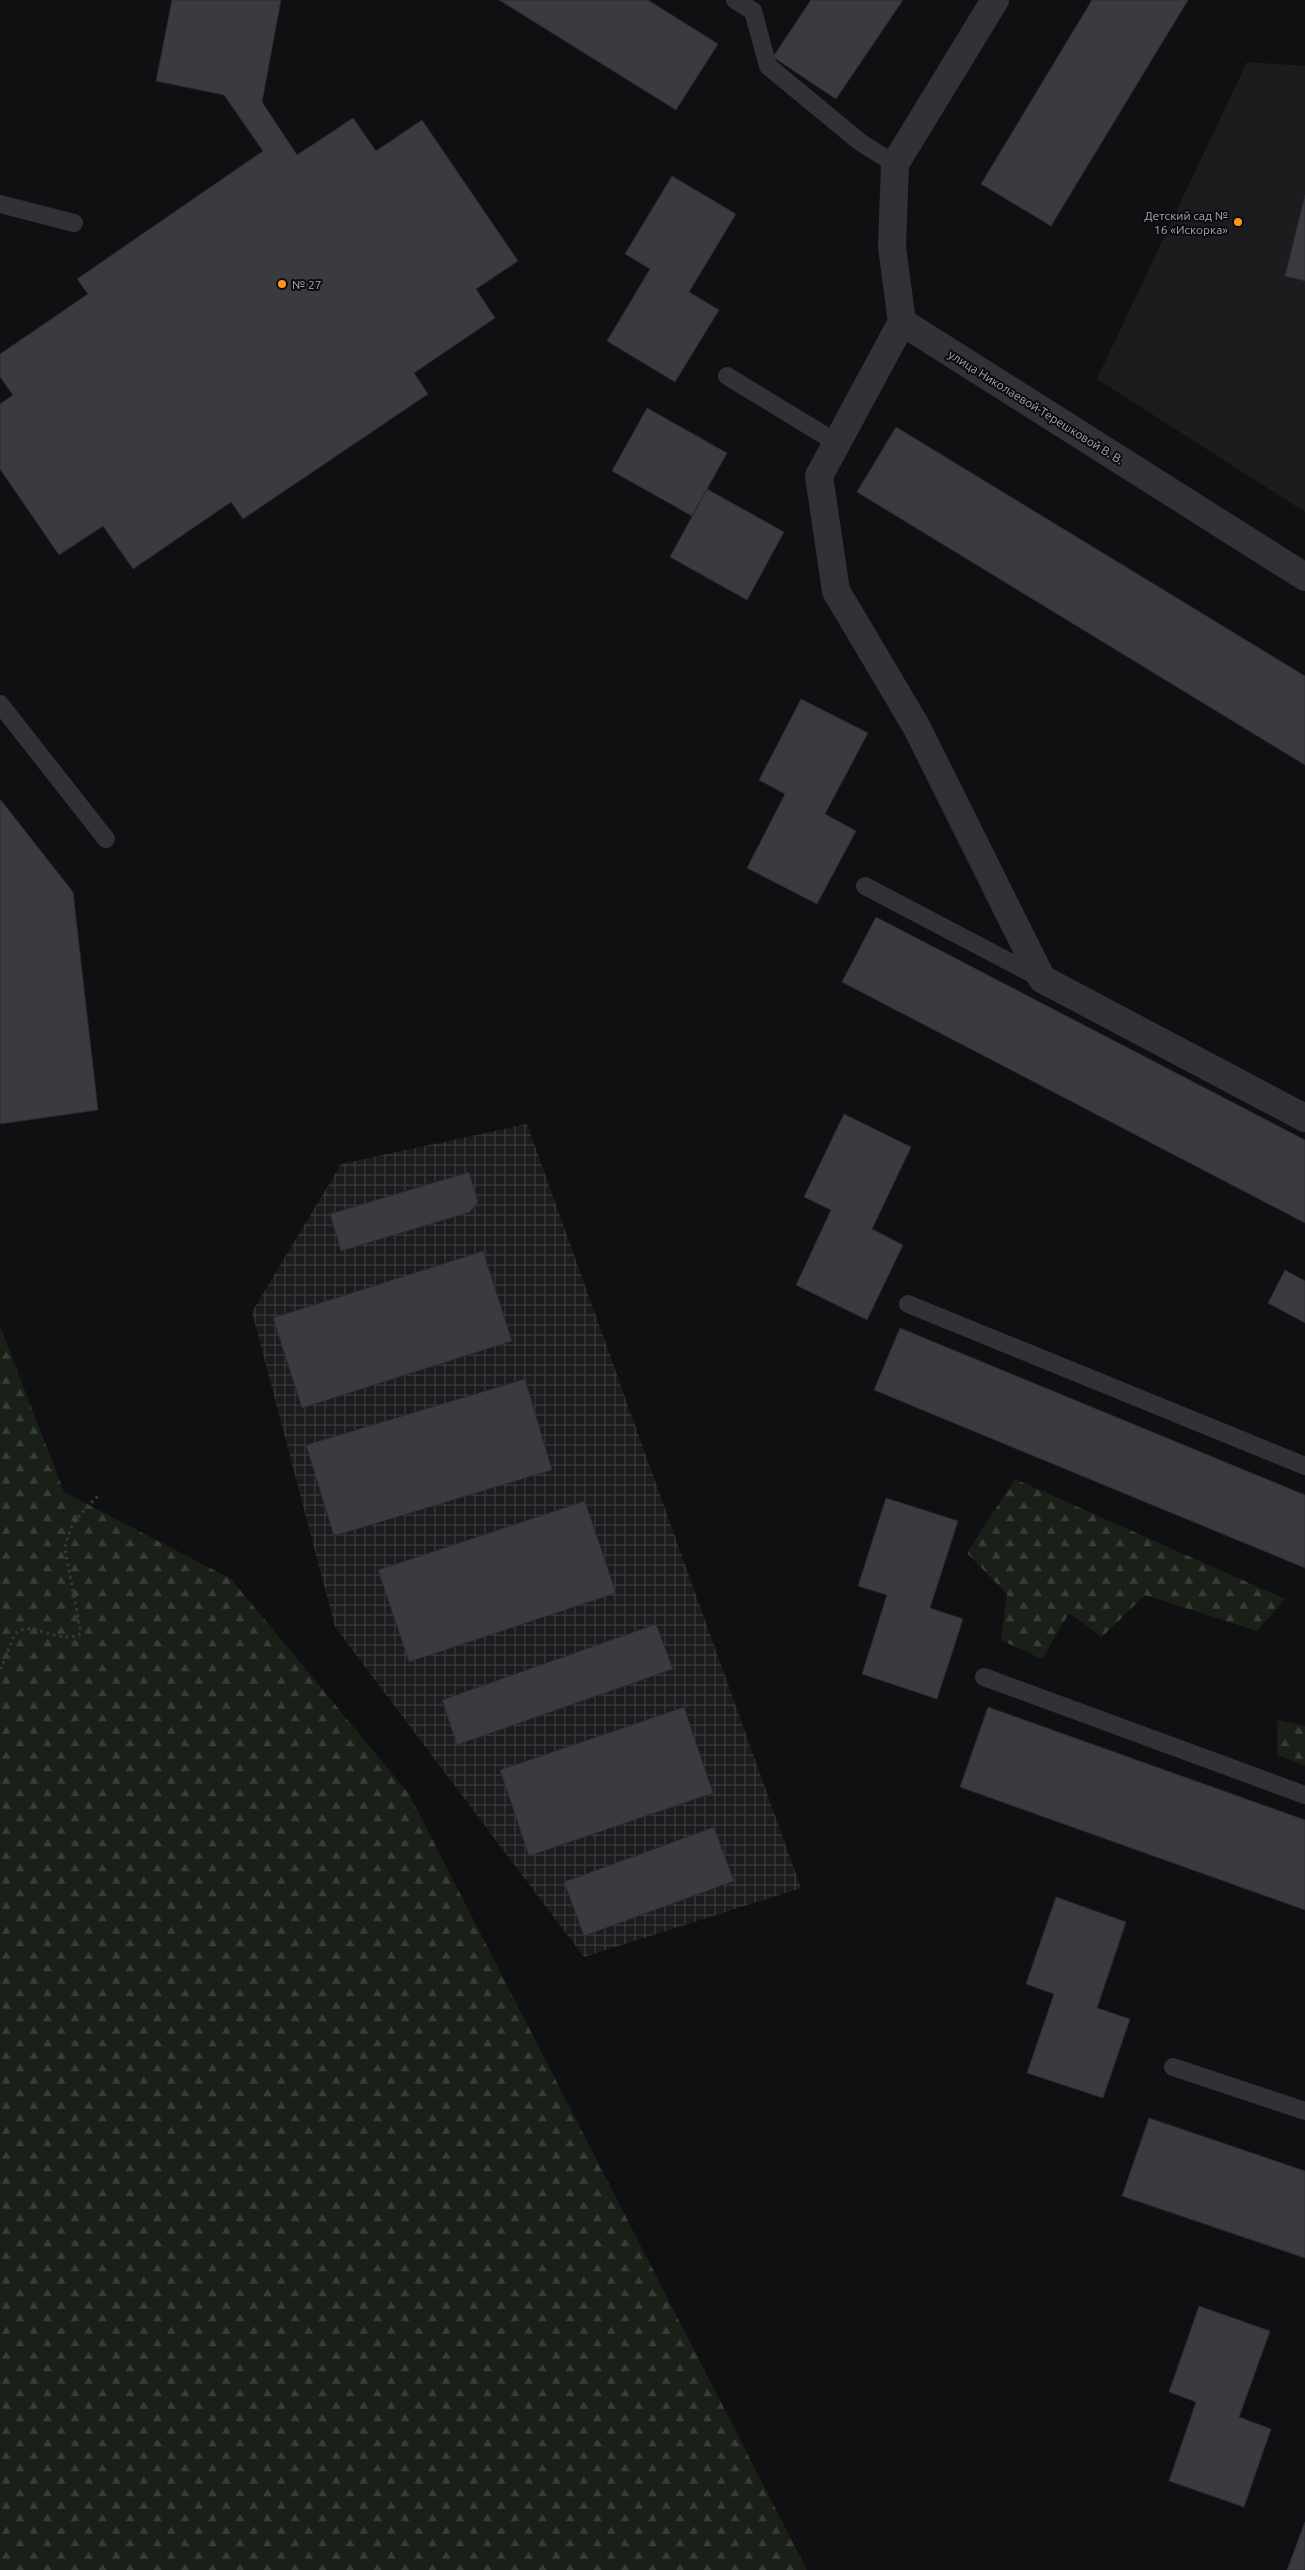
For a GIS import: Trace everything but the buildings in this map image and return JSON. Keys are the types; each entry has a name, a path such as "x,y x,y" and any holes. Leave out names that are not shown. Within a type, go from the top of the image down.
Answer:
{"street":[{"path":"995,0 895,164 892,247 902,322 819,476 836,591 916,726 1042,979 1305,1118"},
{"name":"улица Николаевой-Терешковой В. В.","path":"902,322 1305,577"}],"lane":[{"path":"735,0 753,11 768,66 860,142 895,164"},
{"path":"0,204 74,223"},
{"path":"727,376 837,444"},
{"path":"0,704 106,839"},
{"path":"865,886 1042,979"},
{"path":"908,1304 1305,1466"},
{"path":"984,1677 1305,1795"},
{"path":"1173,2066 1305,2111"}],"path":[{"path":"0,1669 9,1654 14,1635 17,1632 36,1630 72,1637 80,1632 65,1549 66,1539 77,1518 98,1496"}],"shaded area":[{"name":"Детский сад № 16 «Искорка»","path":"1247,62 1305,66 1305,512 1097,379"},
{"path":"527,1124 801,1888 584,1957 335,1627 252,1312 341,1164"}],"green space":[{"path":"0,1326 64,1492 231,1579 409,1794 807,2570 0,2570"},
{"path":"1015,1479 1285,1599 1257,1631 1145,1595 1102,1637 1069,1613 1042,1659 1001,1640 1007,1594 967,1553"},
{"path":"1277,1720 1305,1726 1305,1766 1277,1755"}],"place":[{"name":"Детский сад № 16 «Искорка»","path":"1238,222"},
{"name":"№ 27","path":"282,284"}]}
